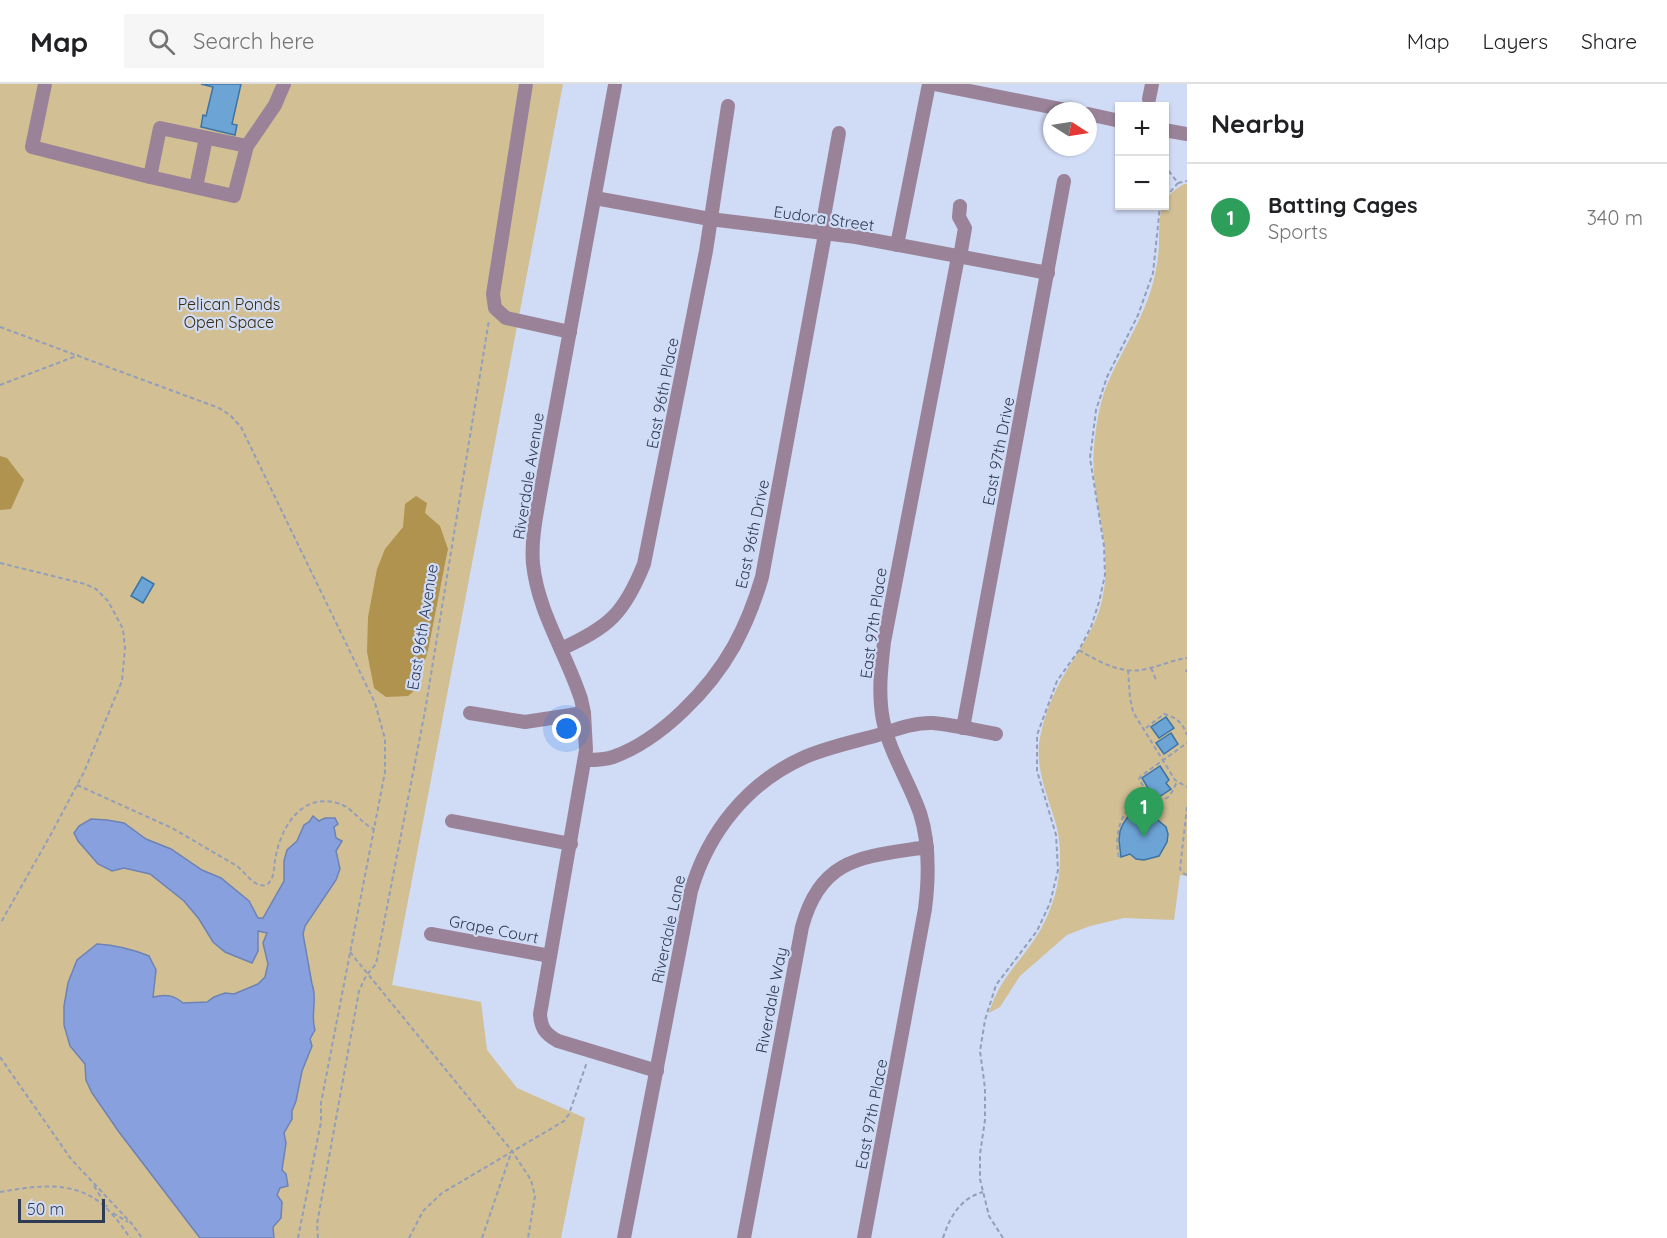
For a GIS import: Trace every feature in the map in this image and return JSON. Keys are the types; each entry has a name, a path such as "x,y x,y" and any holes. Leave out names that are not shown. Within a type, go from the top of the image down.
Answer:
{"street":[{"path":"45,84 32,147 234,196 247,146 275,105 284,84"},
{"path":"526,84 493,294 495,308 506,318 570,332"},
{"path":"897,245 932,84 1043,106"},
{"path":"1149,99 1152,84"},
{"name":"Riverdale Avenue","path":"615,85 540,494 533,546 533,562 541,602 578,688 584,713 586,760 540,1014 545,1033 558,1041 657,1071"},
{"name":"East 96th Place","path":"561,649 596,632 616,615 644,564 704,262 728,106"},
{"path":"1097,116 1115,120"},
{"path":"150,177 160,128 247,146"},
{"path":"1169,131 1187,134"},
{"name":"East 96th Drive","path":"586,760 602,760 627,751 667,724 704,688 724,661 750,613 762,577 839,133"},
{"path":"196,187 206,138"},
{"name":"East 97th Drive","path":"963,728 1064,181"},
{"name":"Eudora Street","path":"595,198 710,219 856,237 1048,273"},
{"name":"East 97th Place","path":"864,1238 926,909 929,866 920,813 894,757 883,719 880,685 884,642 965,228 959,217 960,206"},
{"path":"470,713 525,722 584,713"},
{"name":"Riverdale Lane","path":"624,1238 691,891 697,872 719,828 753,790 782,768 825,749 923,724 996,734"},
{"path":"452,821 571,844"},
{"name":"Riverdale Way","path":"744,1238 799,939 809,904 828,876 850,862 868,856 927,847"},
{"name":"Grape Court","path":"431,934 550,956"}],"path":[{"path":"1169,171 1178,183"},
{"path":"1169,193 1178,183 1187,182"},
{"path":"1003,1238 989,1216 980,1179 980,1154 986,1120 980,1051 996,985 1037,932 1050,903 1058,870 1056,836 1037,771 1037,735 1058,681 1091,627 1105,575 1104,546 1090,458 1096,410 1107,377 1138,315 1153,273 1160,210"},
{"name":"East 96th Avenue","path":"368,974 376,963 425,711 489,317"},
{"path":"0,327 79,354 219,408 230,415 241,427 375,703 385,739 385,771 321,1103 321,1122 298,1238"},
{"path":"0,385 79,354"},
{"path":"0,563 85,584 96,589 108,601 123,629 125,648 122,681 77,785 0,924"},
{"path":"1079,650 1106,665 1128,670 1151,668 1187,658"},
{"path":"1151,668 1157,682"},
{"path":"1128,670 1133,712 1178,781 1187,787"},
{"path":"1145,729 1168,713 1184,726 1187,735"},
{"path":"1147,800 1146,791 1139,779 1187,743"},
{"path":"1119,857 1117,836 1123,818 1136,804 1147,800 1167,799 1178,781"},
{"path":"77,785 172,828 237,867 247,874 255,885 261,887 267,885 274,874 276,854 291,817 305,806 320,801 338,803 346,806 367,826 374,829"},
{"path":"1187,807 1180,869 1187,874"},
{"path":"350,952 512,1151 531,1180 535,1196 528,1238"},
{"path":"318,1238 317,1224 359,991 368,974"},
{"path":"409,1238 423,1211 442,1193 564,1121 569,1114 591,1051"},
{"path":"0,1057 53,1134 142,1238"},
{"path":"482,1238 512,1151"},
{"path":"91,1181 130,1238"},
{"path":"0,1192 38,1186 64,1187 88,1195 132,1224"},
{"path":"943,1238 953,1214 961,1204 972,1195 983,1192"}],"green space":[{"name":"Pelican Ponds Open Space","path":"0,84 563,84 392,985 481,1002 487,1050 517,1088 585,1118 561,1238 0,1238","holes":["448,549 428,651 409,695"]},
{"path":"1187,184 1187,876 1180,875 1174,920 1124,918 1090,926 1067,935 1020,976 1000,1007 989,1013 1004,981 1043,925 1057,887 1060,865 1059,843 1042,776 1039,744 1052,699 1089,633 1102,600 1106,560 1093,466 1098,416 1107,385 1139,321 1150,293 1158,259 1161,210 1169,210 1169,197"}],"shaded area":[{"path":"0,456 7,458 24,480 11,509 0,510"},
{"path":"416,496 427,503 425,513 440,526 448,549 428,651 415,690 408,696 386,697 374,688 367,652 368,617 377,569 385,549 403,527 405,504"}],"water":[{"path":"313,816 319,821 325,818 335,818 338,824 334,827 336,838 342,841 336,851 340,869 336,880 305,926 303,934 314,990 315,1030 310,1039 312,1046 302,1071 292,1119 284,1133 286,1143 282,1170 286,1174 288,1186 280,1188 277,1195 282,1202 281,1218 273,1227 274,1238 200,1238 92,1093 86,1080 85,1064 70,1046 64,1025 64,1006 68,983 77,960 97,944 110,945 149,956 156,970 153,997 170,996 183,1003 207,1002 225,993 234,994 258,984 265,977 268,964 263,943 267,933 258,931 258,951 252,963 225,952 213,942 199,919 184,901 150,874 124,868 112,871 98,864 74,833 79,826 91,819 124,823 146,839 171,849 202,870 221,878 249,901 258,918 263,918 284,881 284,861 287,850 297,841 304,825"}],"building":[{"path":"201,84 241,84 232,124 237,125 235,135 201,127 213,87"},
{"path":"142,577 154,584 143,603 131,596"},
{"path":"1166,717 1174,728 1159,738 1151,727"},
{"path":"1171,733 1178,744 1164,754 1156,743"},
{"path":"1160,766 1169,780 1166,783 1171,789 1159,797 1155,791 1151,793 1142,778"},
{"path":"1133,809 1138,816 1154,817 1166,827 1167,842 1159,856 1144,860 1136,859 1130,854 1121,857 1120,831"}],"place":[{"name":"Batting Cages","path":"1144,837"}]}
